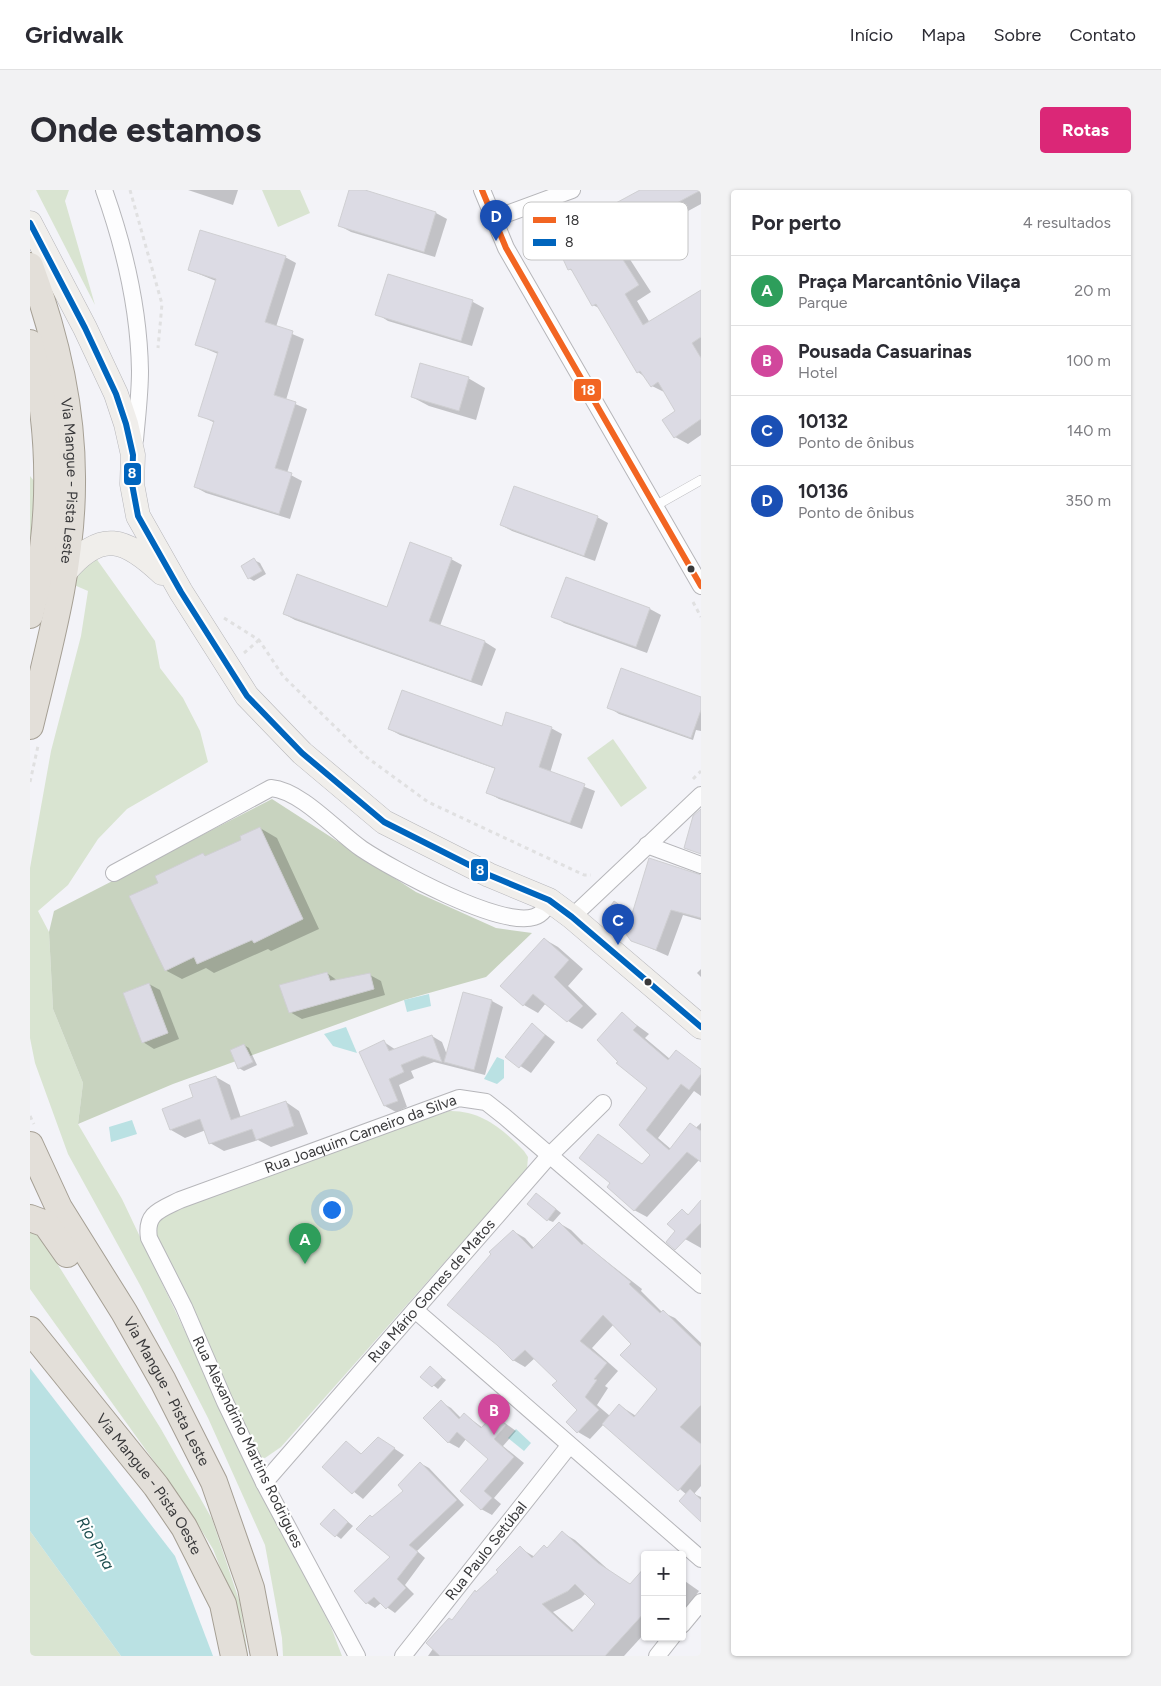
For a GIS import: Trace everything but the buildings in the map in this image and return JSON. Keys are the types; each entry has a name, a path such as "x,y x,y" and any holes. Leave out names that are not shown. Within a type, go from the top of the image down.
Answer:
{"main road":[{"name":"Via Mangue - Pista Leste","path":"30,266 50,325 66,401 72,485 65,572 41,604 30,726"},
{"path":"30,343 39,383 46,446 41,604"},
{"name":"Via Mangue - Pista Leste","path":"30,1144 59,1208 124,1312 164,1381 218,1492 251,1588 264,1656"},
{"path":"30,1218 41,1221 52,1230 168,1418 218,1492"},
{"path":"30,1310 77,1388"},
{"name":"Via Mangue - Pista Oeste","path":"30,1330 156,1486 184,1527 223,1604 234,1656"}],"street":[{"path":"104,190 120,237 130,280 136,319 140,371 132,484 138,516 181,592 247,696 302,753 384,822 489,875 549,900 572,917 701,1027"},
{"path":"482,190 493,219 539,307 701,586"},
{"path":"539,202 572,190"},
{"path":"493,219 523,208"},
{"path":"30,223 80,319 116,394 126,424 133,455"},
{"path":"65,572 76,558 91,547 108,542 123,544 141,553 181,592"},
{"path":"114,872 271,788 284,789 300,799 370,854 403,873 491,912 518,918 534,917 544,911 549,900"},
{"path":"572,917 701,795"},
{"path":"647,845 701,865"},
{"name":"Rua Joaquim Carneiro da Silva","path":"147,1226 154,1213 180,1200 459,1098 486,1102 506,1117 701,1285"},
{"name":"Rua Mário Gomes de Matos","path":"264,1483 549,1156 603,1103"},
{"name":"Rua Alexandrino Martins Rodrigues","path":"147,1226 149,1238 184,1308 225,1402 264,1483 357,1656"},
{"path":"415,1310 701,1559"},
{"name":"Rua Paulo Setúbal","path":"403,1656 569,1446"},
{"path":"686,1620 701,1602"},
{"path":"657,1656 669,1641"}],"lane":[{"path":"655,506 701,480"}],"path":[{"path":"130,190 162,304 158,353"},
{"path":"222,617 259,640 283,676 364,756 428,802 584,875 594,875"},
{"path":"688,784 701,771"}],"green space":[{"path":"36,190 69,190 65,201 95,305"},
{"path":"262,190 300,190 310,213 278,227"},
{"path":"30,476 83,540 155,641 160,668 183,698 200,731 208,762 127,809 98,839 68,885 38,911 49,932 53,1009 83,1083 78,1124 122,1199 201,1365 331,1627 342,1656 283,1656 282,1638 265,1545 208,1418 140,1285 68,1154 35,1063 30,1038 30,868 51,751 81,636 88,591 30,566"},
{"path":"613,739 647,788 621,807 587,758"},
{"path":"272,799 416,892 496,928 532,933 486,977 404,1000 173,1084 78,1124 83,1083 53,1009 49,932 54,911"},
{"path":"449,1111 481,1117 499,1128 524,1151 528,1157 527,1169 281,1447 265,1458 256,1457 156,1237 155,1222 168,1210"},
{"path":"30,1232 36,1233 43,1241 161,1429 212,1519 240,1603 248,1656 246,1656 242,1624 213,1549 187,1507 30,1289"},
{"path":"30,1531 121,1656 30,1656"}],"water":[{"path":"429,994 431,1006 407,1012 404,1000"},
{"path":"346,1027 357,1053 333,1046 324,1034"},
{"path":"497,1057 504,1060 504,1078 497,1084 484,1079"},
{"path":"132,1120 137,1134 111,1142 109,1127"},
{"name":"Rio Pina","path":"30,1368 175,1556 213,1656 121,1656 30,1531"},
{"path":"516,1429 531,1443 524,1451 508,1438"}],"transit line":[{"name":"18","path":"482,190 506,248 701,586"},
{"name":"8","path":"30,223 85,328 116,394 126,424 133,455 132,484 138,516 181,592 247,696 302,753 384,822 489,875 549,900 572,917 701,1027"}],"place":[{"name":"10136","path":"496,241"},
{"name":"10132","path":"618,945"},
{"name":"Praça Marcantônio Vilaça","path":"305,1264"},
{"name":"Pousada Casuarinas","path":"494,1435"}]}
